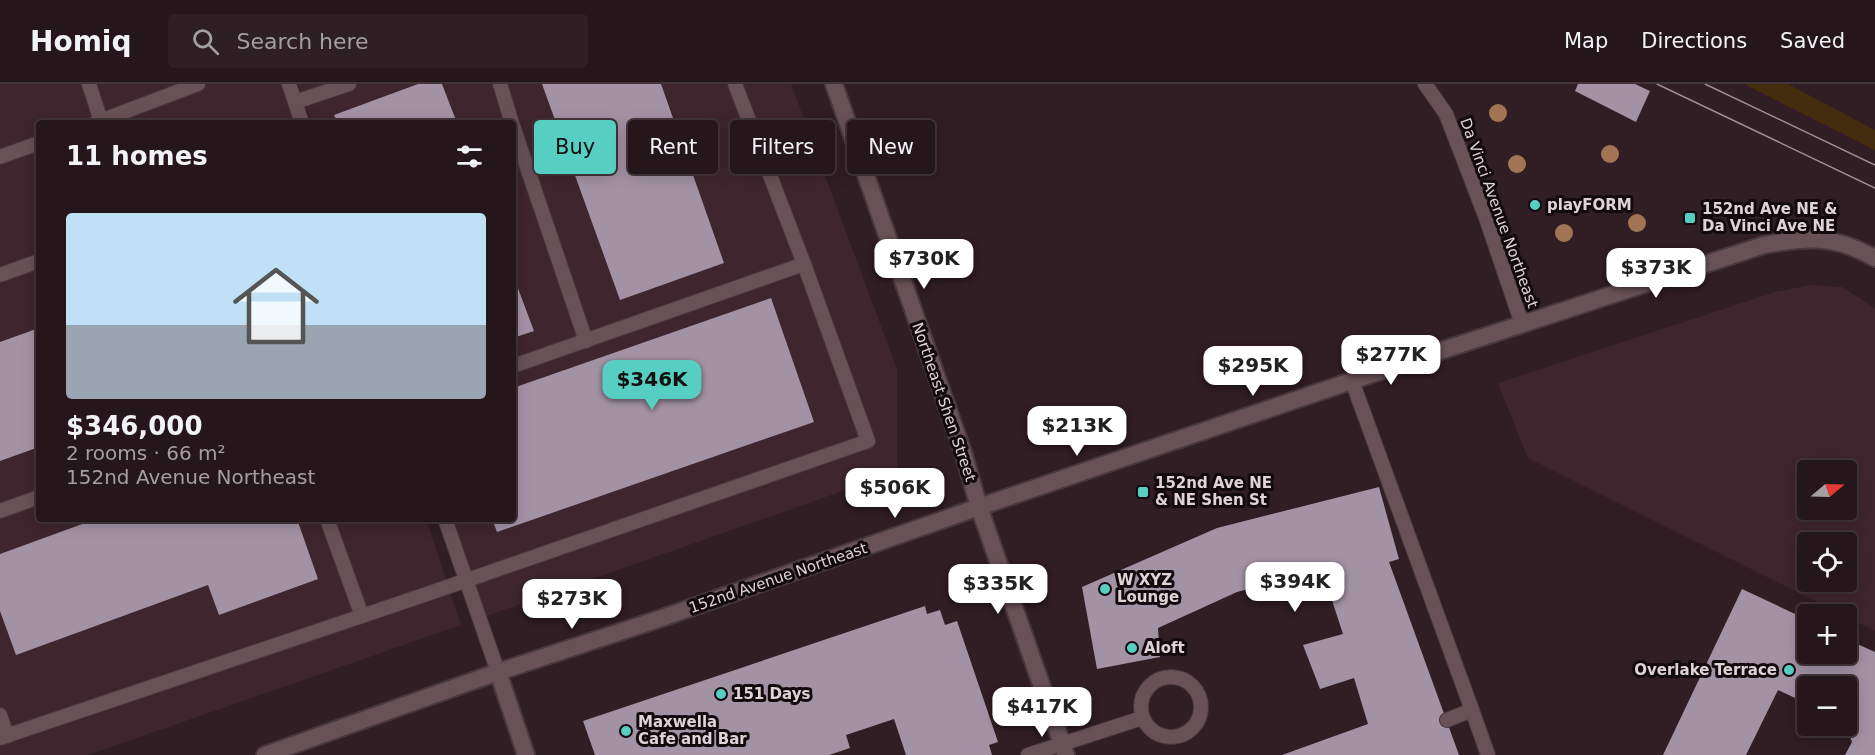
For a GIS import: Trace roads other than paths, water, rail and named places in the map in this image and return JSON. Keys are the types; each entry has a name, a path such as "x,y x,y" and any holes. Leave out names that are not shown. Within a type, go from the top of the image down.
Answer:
{"street":[{"name":"Northeast Shen Street","path":"834,84 963,452 979,507 1064,750"},
{"name":"152nd Avenue Northeast","path":"265,755 498,672 668,617 979,507 1764,245 1800,239 1828,239 1875,258"},
{"path":"498,672 526,755"}],"lane":[{"path":"89,84 98,120"},
{"path":"103,120 198,84"},
{"path":"289,84 301,120"},
{"path":"295,102 349,84"},
{"path":"500,84 512,120"},
{"path":"0,715 3,737 466,581 868,441 804,264 735,84"},
{"name":"Da Vinci Avenue Northeast","path":"1425,84 1446,114 1486,219 1522,324"},
{"path":"516,133 586,341"},
{"path":"0,157 36,144"},
{"path":"0,275 36,262"},
{"path":"516,365 804,264"},
{"path":"1352,381 1396,522 1488,755"},
{"path":"0,511 36,498"},
{"path":"328,522 362,616"},
{"path":"446,522 498,672"},
{"path":"1170,676 1185,679 1196,689 1201,702 1200,717 1192,729 1179,736 1164,736 1151,730 1142,718 1143,696 1156,680 1170,676"},
{"path":"1447,720 1472,710"},
{"path":"1028,755 1064,750 1142,718"}],"tram line":[{"path":"1657,84 1875,188"},
{"path":"1705,84 1875,165"}],"place":[{"name":"playFORM","path":"1535,205"},
{"name":"152nd Ave NE & Da Vinci Ave NE","path":"1690,218"},
{"name":"152nd Ave NE & NE Shen St","path":"1143,492"},
{"name":"W XYZ Lounge","path":"1105,589"},
{"name":"Aloft","path":"1132,648"},
{"name":"Overlake Terrace","path":"1789,670"},
{"name":"151 Days","path":"721,694"},
{"name":"Maxwella Cafe and Bar","path":"626,731"}]}
